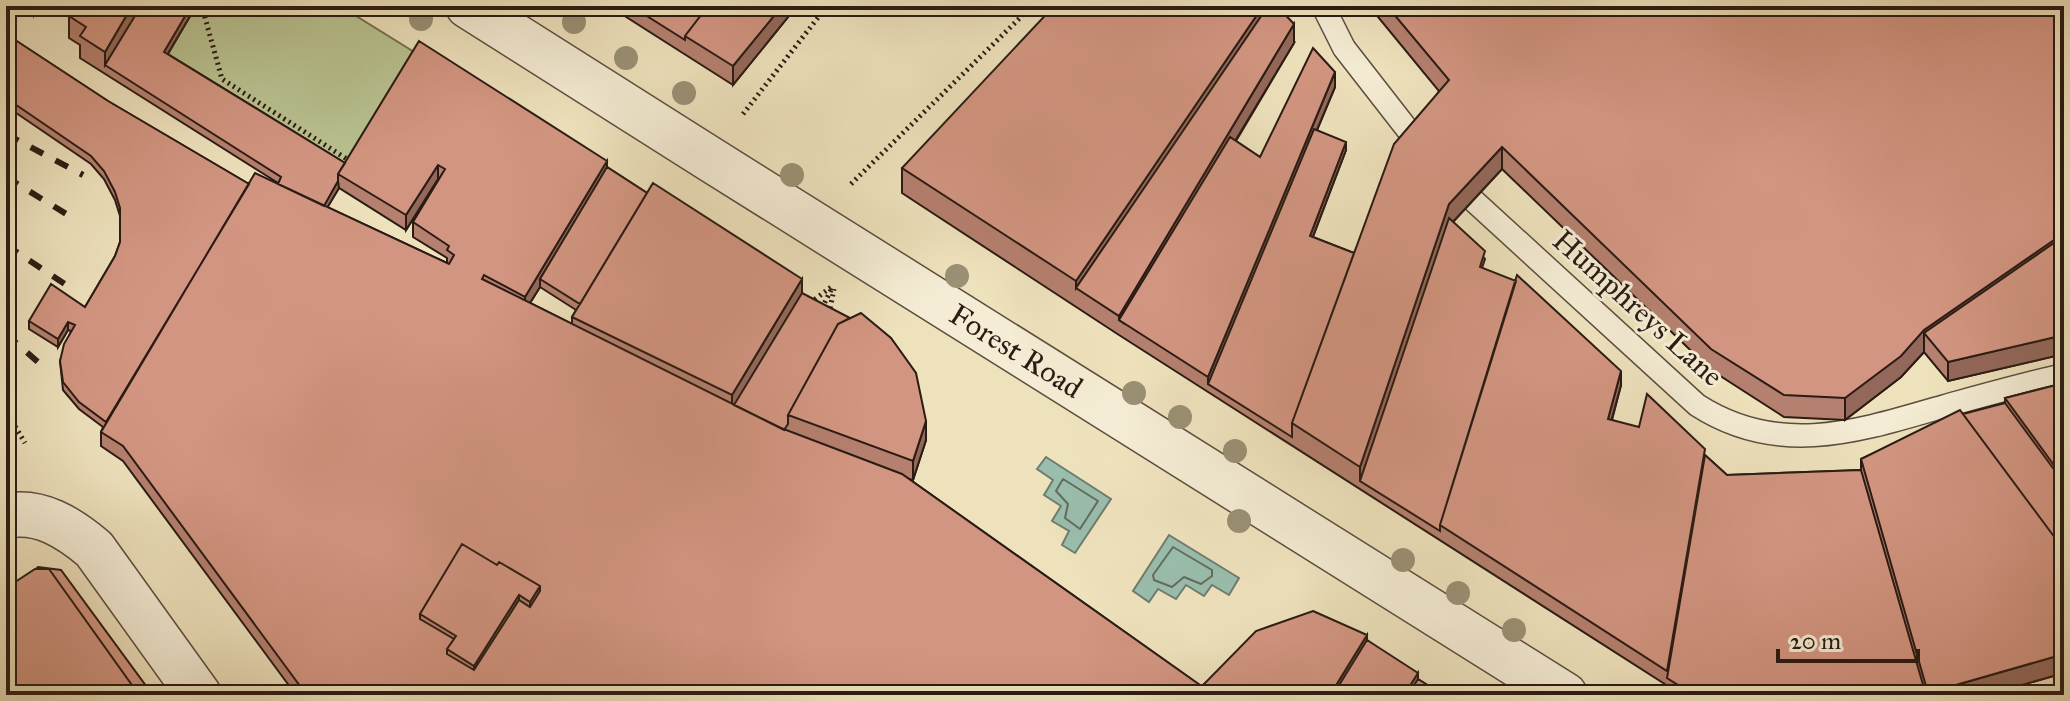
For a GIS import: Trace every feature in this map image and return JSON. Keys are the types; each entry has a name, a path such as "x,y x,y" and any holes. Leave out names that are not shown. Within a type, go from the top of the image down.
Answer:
{"street":[{"name":"Forest Road","path":"468,6 1565,695"},
{"path":"6,516 29,515 49,519 76,534 94,549 199,695"}],"lane":[{"name":"Humphreys Lane","path":"1323,6 1344,48 1434,164 1697,405 1720,419 1760,431 1821,437 1860,430 2064,375"}],"path":[{"path":"209,6 204,14 222,79 350,161 345,170"},
{"path":"743,114 827,6"},
{"path":"851,184 1032,6"},
{"path":"819,311 835,284"},
{"path":"804,314 811,301 835,284"},
{"path":"824,324 831,311 835,284"},
{"path":"6,411 25,443"}],"shaded area":[{"path":"196,6 340,6 419,55 348,172 164,60"}],"water":[{"path":"1046,457 1111,499 1075,553 1062,545 1069,531 1052,521 1061,506 1044,495 1053,480 1037,469"},
{"path":"1169,535 1239,578 1229,595 1212,585 1204,596 1186,585 1176,599 1158,589 1149,602 1133,591"}],"building":[{"path":"77,6 132,6 105,52 80,36 86,27 69,16"},
{"path":"141,6 191,6 164,52 345,163 324,206 278,184 281,177 105,65"},
{"path":"631,6 708,6 685,40"},
{"path":"708,6 782,6 733,66 685,36"},
{"path":"1054,6 1263,6 1076,281 902,168"},
{"path":"1268,6 1277,6 1294,24 1119,316 1076,288"},
{"path":"1387,6 2064,6 2064,233 1924,330 1901,356 1845,398 1784,395 1711,349 1502,147 1449,204 1360,467 1292,423 1394,144 1449,80"},
{"path":"6,34 108,101 249,184 106,422 79,402 63,382 60,361 64,344 75,325 68,322 58,339 29,321 51,284 85,307 120,242 120,208 104,171 91,156 6,98"},
{"path":"419,41 607,161 525,297 484,275 482,279 781,428 902,474 1214,695 309,695 123,446 101,432 255,173 449,264 454,255 447,250 449,246 413,222 445,169 438,165 406,215 338,174","holes":["462,544 497,565 499,562 540,586 540,591 530,607 519,600 474,670 447,654 454,639 420,619 420,614"]},
{"path":"1313,48 1335,72 1208,377 1119,320 1230,137 1260,157"},
{"path":"1314,129 1346,142 1310,236 1354,253 1292,423 1292,437 1208,384"},
{"path":"607,167 647,193 580,304 540,279"},
{"path":"653,183 802,279 732,395 572,317"},
{"path":"1449,218 1485,251 1480,267 1516,281 1440,531 1360,481"},
{"path":"2064,236 2064,335 1948,362 1924,333"},
{"path":"1517,275 1621,371 1608,419 1639,427 1647,394 1705,449 1667,671 1440,525"},
{"path":"802,293 850,318 838,324 788,415 784,430 734,405"},
{"path":"861,313 891,338 916,373 926,421 913,461 788,415 838,324"},
{"path":"2064,383 2064,479 2005,398"},
{"path":"2005,403 2064,483 2064,550 1963,414"},
{"path":"1960,410 2064,550 2064,654 1928,693 1861,459"},
{"path":"1705,455 1727,475 1861,470 1926,695 1694,695 1667,678"},
{"path":"462,544 540,586 530,602 519,595 474,666 447,649 456,636 420,614"},
{"path":"38,567 61,570 149,690 144,695 134,695 134,688 49,569 36,569"},
{"path":"35,569 49,569 134,688 122,695 6,695 6,588"},
{"path":"1313,611 1367,635 1330,695 1221,695 1204,684 1256,631"},
{"path":"1367,640 1418,673 1404,695 1333,695"},
{"path":"1418,679 1443,695 1408,695"}],"railway":[{"path":"6,134 83,175"},
{"path":"6,177 68,215"},
{"path":"6,245 74,290"},
{"path":"6,334 38,362"}]}
